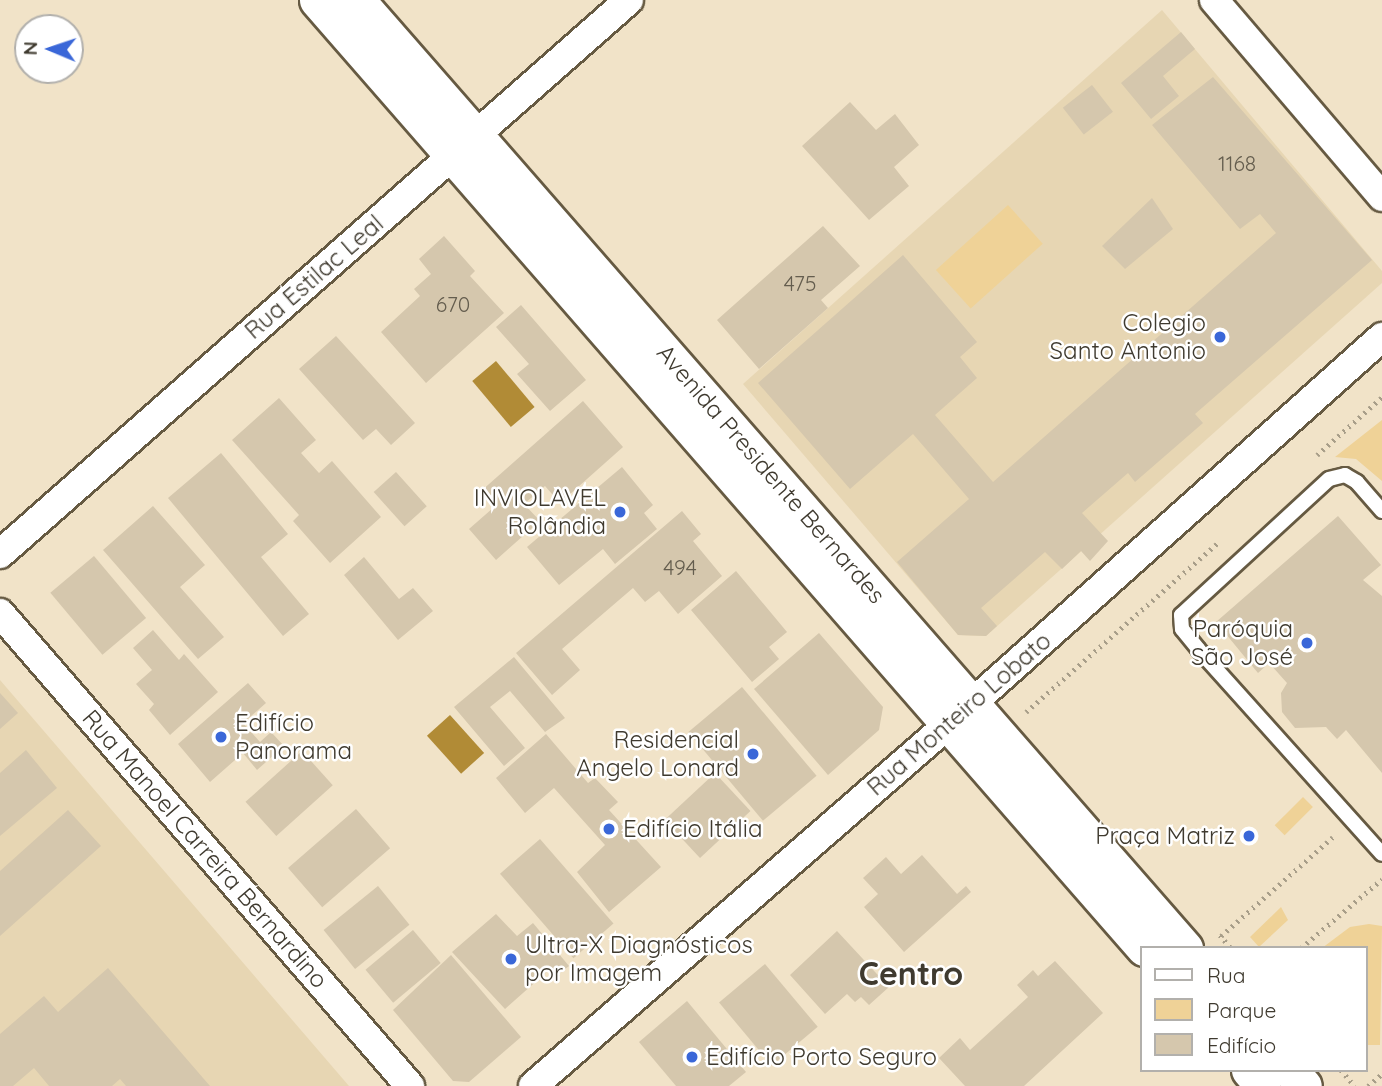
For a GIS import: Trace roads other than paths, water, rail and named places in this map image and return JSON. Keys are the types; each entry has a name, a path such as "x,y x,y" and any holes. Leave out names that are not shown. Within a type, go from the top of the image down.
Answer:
{"street":[{"name":"Avenida Presidente Bernardes","path":"317,0 463,145 1079,848"},
{"name":"Avenida Presidente Bernardes","path":"357,0 463,145"},
{"name":"Rua Estilac Leal","path":"0,554 629,0"},
{"path":"1214,0 1382,197"},
{"name":"Rua Monteiro Lobato","path":"533,1086 962,713 1382,337"},
{"name":"Rua Manoel Carreira Bernardino","path":"0,613 410,1086"},
{"path":"1079,848 1143,946"},
{"path":"1079,848 1183,946"},
{"path":"1251,1072 1263,1086"},
{"path":"1292,1072 1304,1086"}],"lane":[{"path":"1382,511 1357,482 1345,475 1329,478 1181,615 1182,629 1198,649 1382,854"}],"place":[{"name":"Colegio Santo Antonio","path":"1220,337"},
{"name":"INVIOLAVEL Rolândia","path":"620,512"},
{"name":"Paróquia São José","path":"1307,643"},
{"name":"Edifício Panorama","path":"221,737"},
{"name":"Residencial Angelo Lonard","path":"753,754"},
{"name":"Edifício Itália","path":"609,829"},
{"name":"Praça Matriz","path":"1249,836"},
{"name":"Ultra-X Diagnósticos por Imagem","path":"511,959"},
{"name":"Edifício Porto Seguro","path":"692,1057"}],"district":[{"name":"Centro","path":"911,973"}]}
